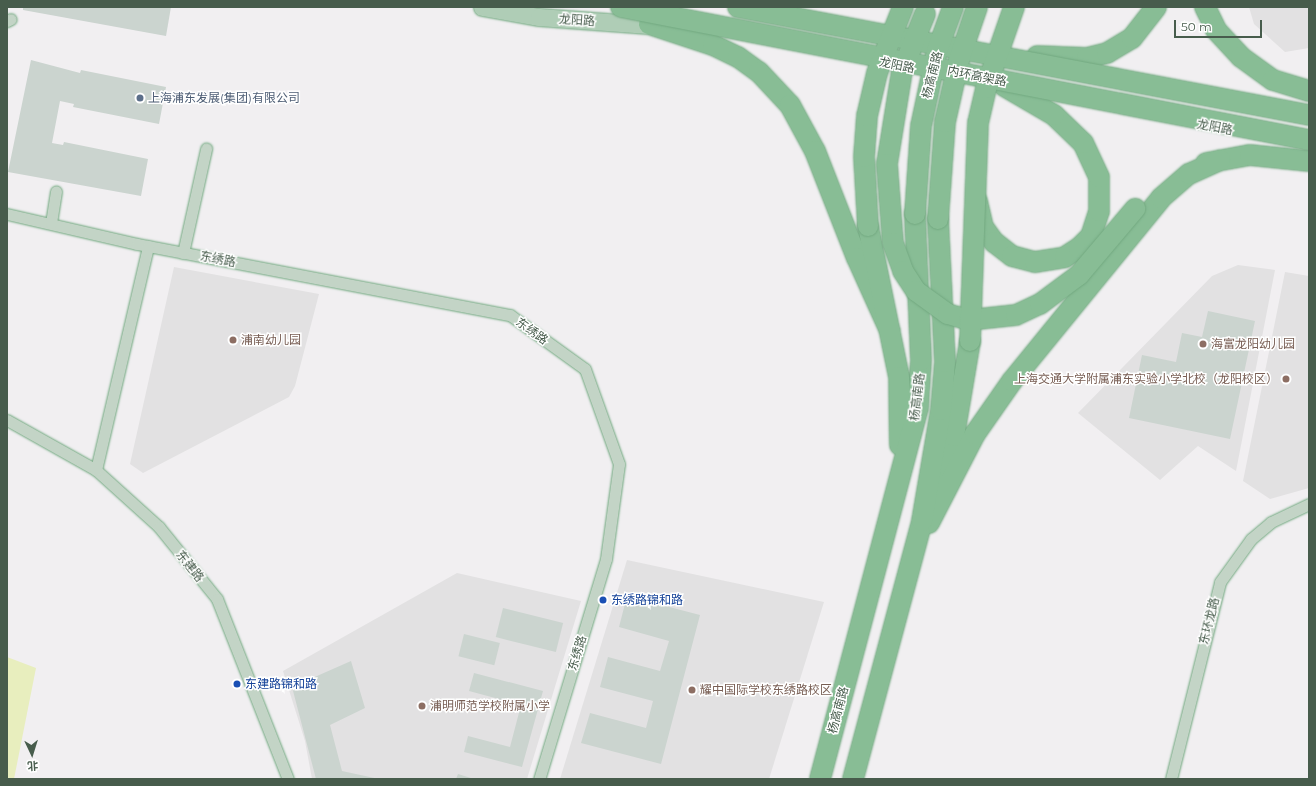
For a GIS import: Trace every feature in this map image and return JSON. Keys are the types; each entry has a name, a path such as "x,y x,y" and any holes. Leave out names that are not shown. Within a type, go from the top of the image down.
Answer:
{"highway":[{"name":"内环高架路","path":"621,7 1309,140"},
{"name":"内环高架路","path":"738,7 1309,115"},
{"path":"896,495 902,406 890,331 868,226 864,156 867,116 877,73 903,7"},
{"path":"929,7 902,71 887,164 893,243 903,271 916,291 948,314 969,320 1016,315 1040,304 1079,275 1140,213"},
{"name":"杨高南路","path":"820,779 896,495 918,399 921,331 916,214 921,126 937,51 953,7"},
{"name":"杨高南路","path":"853,779 911,564 941,410 944,354 938,219 939,166 946,115 959,60 977,7"},
{"path":"911,564 954,436 970,341 974,164 986,88 1014,7"},
{"path":"1031,55 1087,58 1107,53 1132,38 1156,7"},
{"path":"1205,7 1216,30 1241,57 1273,80 1309,92"},
{"path":"1220,7 1241,57"},
{"path":"649,24 713,45 738,57 759,72 790,105 815,150 857,258 890,331"},
{"path":"974,164 983,227 994,242 1012,256 1049,261 1079,248 1096,226 1100,197 1096,166 1083,143 1054,115 1004,86"},
{"path":"911,564 975,434 1140,213 1166,181 1184,170 1220,160 1268,155 1309,161"}],"main road":[{"name":"龙阳路","path":"482,7 539,17 649,24 748,36 1309,145"},
{"path":"777,7 1309,107"}],"street":[{"path":"183,253 206,149"},
{"path":"51,223 56,191"},
{"name":"东绣路","path":"7,214 148,246 510,315 585,369 618,464 606,559 539,779"},
{"path":"96,470 148,246"},
{"name":"东建路","path":"7,420 96,470 159,527 217,600 288,779"},
{"name":"东环龙路","path":"1172,779 1220,582 1251,539 1270,522 1309,504"}],"shaded area":[{"path":"1249,7 1309,7 1309,48 1285,52 1254,24"},
{"name":"海富龙阳幼儿园","path":"1238,265 1275,270 1236,471 1198,446 1160,480 1078,413 1212,276"},
{"name":"浦南幼儿园","path":"174,267 319,294 295,386 289,397 143,473 130,464"},
{"name":"上海交通大学附属浦东实验小学北校（龙阳校区）","path":"1285,272 1309,276 1309,488 1270,499 1243,481"},
{"name":"耀中国际学校东绣路校区","path":"627,560 824,602 769,779 560,779"},
{"name":"浦明师范学校附属小学","path":"457,573 581,601 527,779 312,779 305,741 283,671"}],"green space":[{"path":"7,657 36,668 14,779 7,779"}],"building":[{"path":"23,7 171,7 166,36 23,10"},
{"path":"31,60 80,73 81,70 166,87 159,124 73,107 74,104 60,101 52,143 63,145 64,142 148,159 141,196 8,172"},
{"path":"1208,311 1255,321 1230,439 1129,418 1142,355 1176,362 1182,333 1202,337"},
{"path":"627,596 700,615 661,764 581,743 590,713 646,728 653,701 600,687 608,657 660,671 669,641 619,627"},
{"path":"503,608 563,623 556,652 496,637"},
{"path":"464,634 500,643 494,665 458,656"},
{"path":"351,661 365,708 330,725 342,771 379,779 316,779 292,687"},
{"path":"474,673 543,691 522,767 464,752 468,736 510,747 521,705 469,691"},
{"path":"458,774 474,779 456,779"}],"place":[{"name":"上海浦东发展(集团)有限公司","path":"140,98"},
{"name":"浦南幼儿园","path":"233,340"},
{"name":"海富龙阳幼儿园","path":"1203,344"},
{"name":"上海交通大学附属浦东实验小学北校（龙阳校区）","path":"1286,379"},
{"name":"东绣路锦和路","path":"603,600"},
{"name":"东建路锦和路","path":"237,684"},
{"name":"耀中国际学校东绣路校区","path":"692,690"},
{"name":"浦明师范学校附属小学","path":"422,706"}]}
